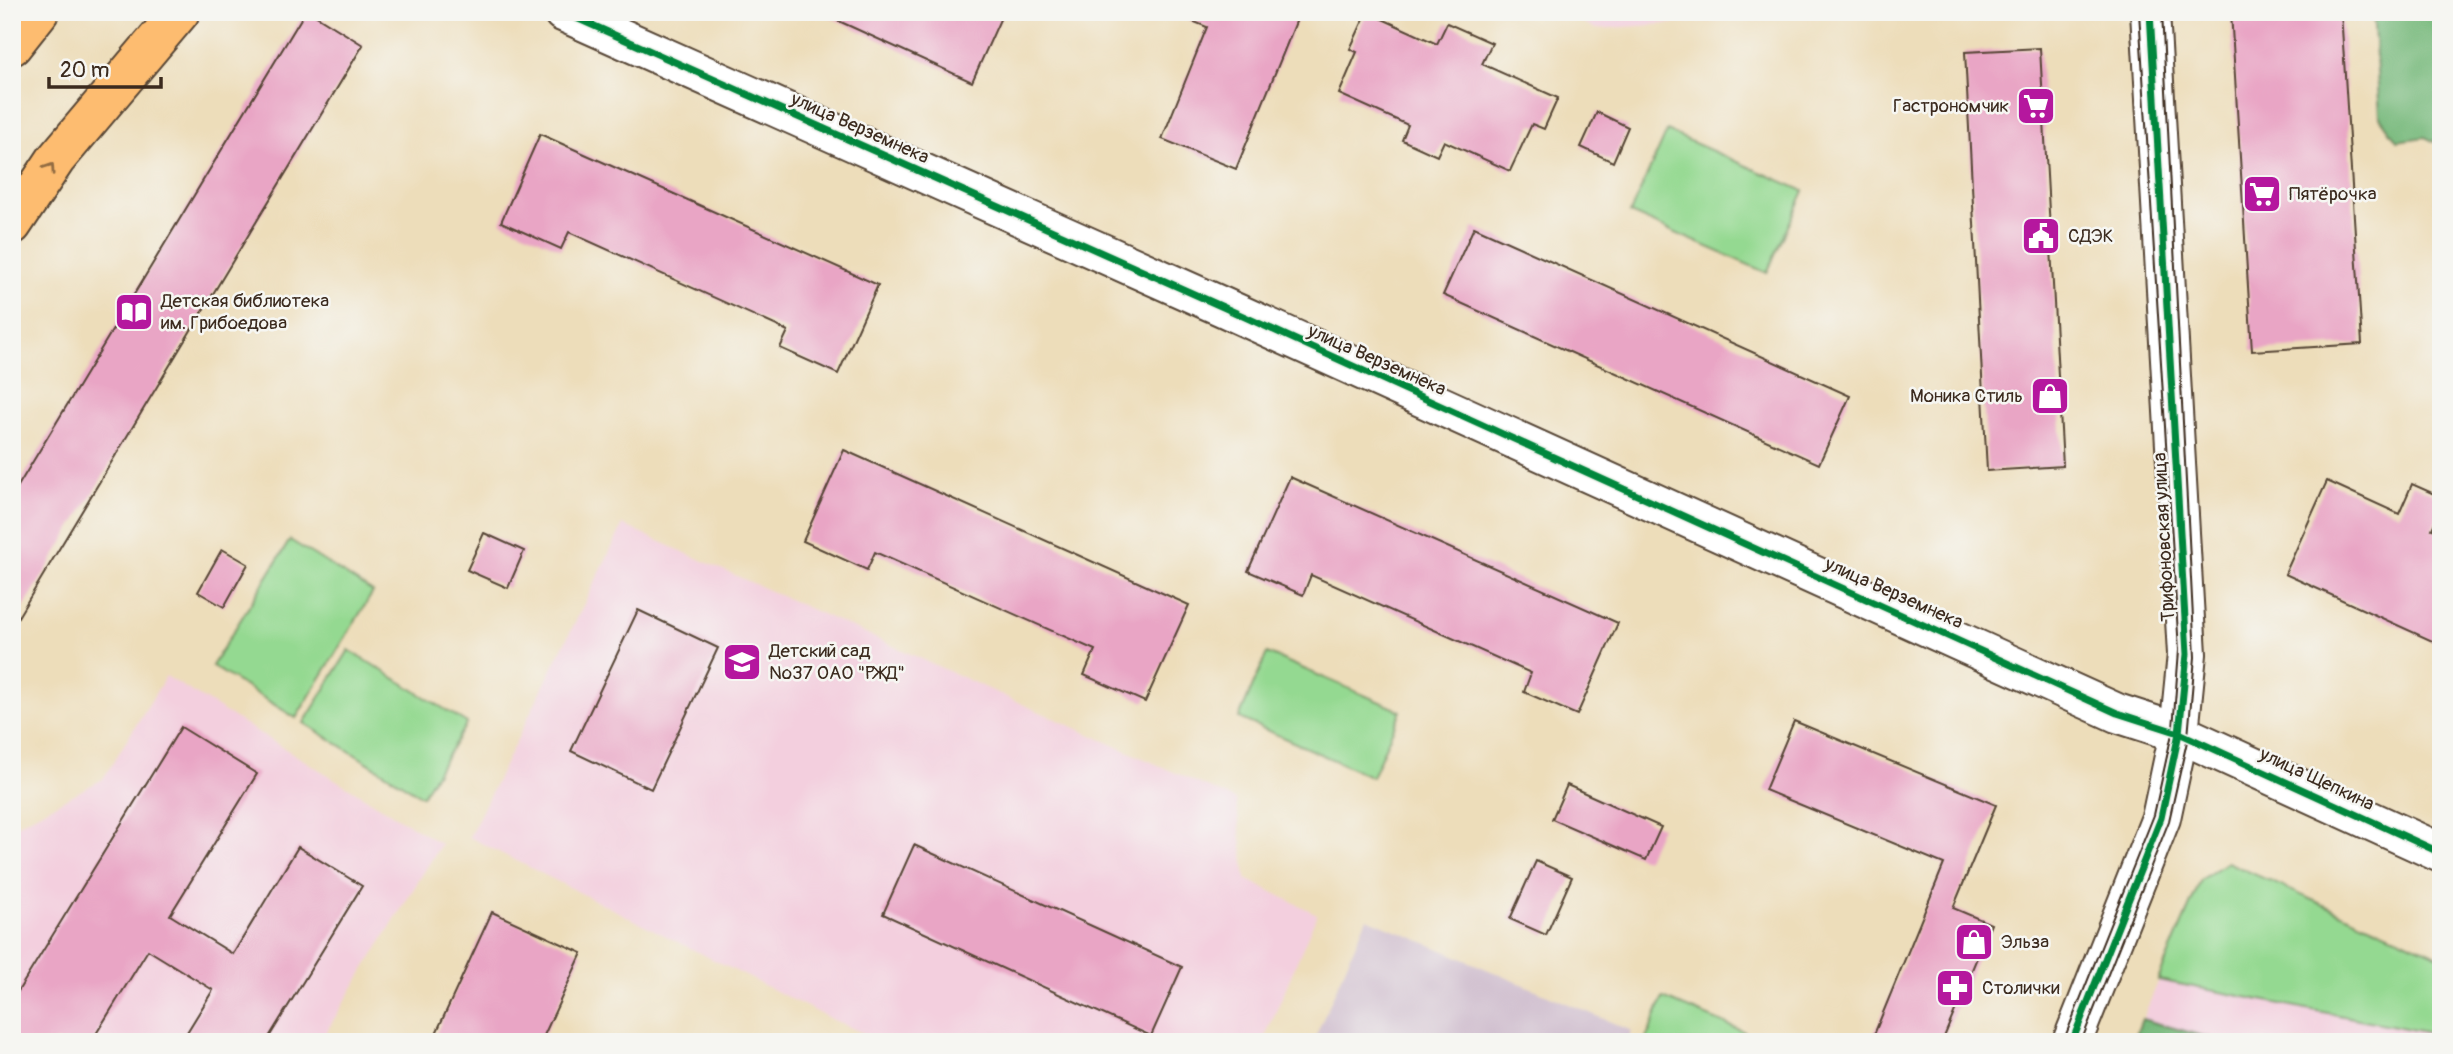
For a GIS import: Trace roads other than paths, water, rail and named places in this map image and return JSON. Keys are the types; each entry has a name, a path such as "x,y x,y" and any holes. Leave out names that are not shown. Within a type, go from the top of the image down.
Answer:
{"main road":[{"path":"12,46 39,12"},
{"path":"12,225 56,159 180,12"},
{"path":"95,110 196,12"}],"street":[{"name":"улица Верземнека","path":"563,12 1223,307 2117,713 2179,733"},
{"name":"Трифоновская улица","path":"2072,1042 2161,818 2179,733 2187,654 2150,12"},
{"name":"улица Щепкина","path":"2179,733 2441,853"}],"tram line":[{"path":"2063,1042 2154,815 2173,729 2179,650 2139,12"},
{"path":"2081,1042 2169,821 2188,737 2195,657 2162,12"}],"place":[{"name":"Гастрономчик","path":"2036,106"},
{"name":"Пятёрочка","path":"2262,194"},
{"name":"СДЭК","path":"2041,236"},
{"name":"Детская библиотека им. Грибоедова","path":"134,312"},
{"name":"Моника Стиль","path":"2050,396"},
{"name":"Детский сад №37 ОАО \"РЖД\"","path":"742,662"},
{"name":"Эльза","path":"1974,942"},
{"name":"Столички","path":"1955,988"}]}
